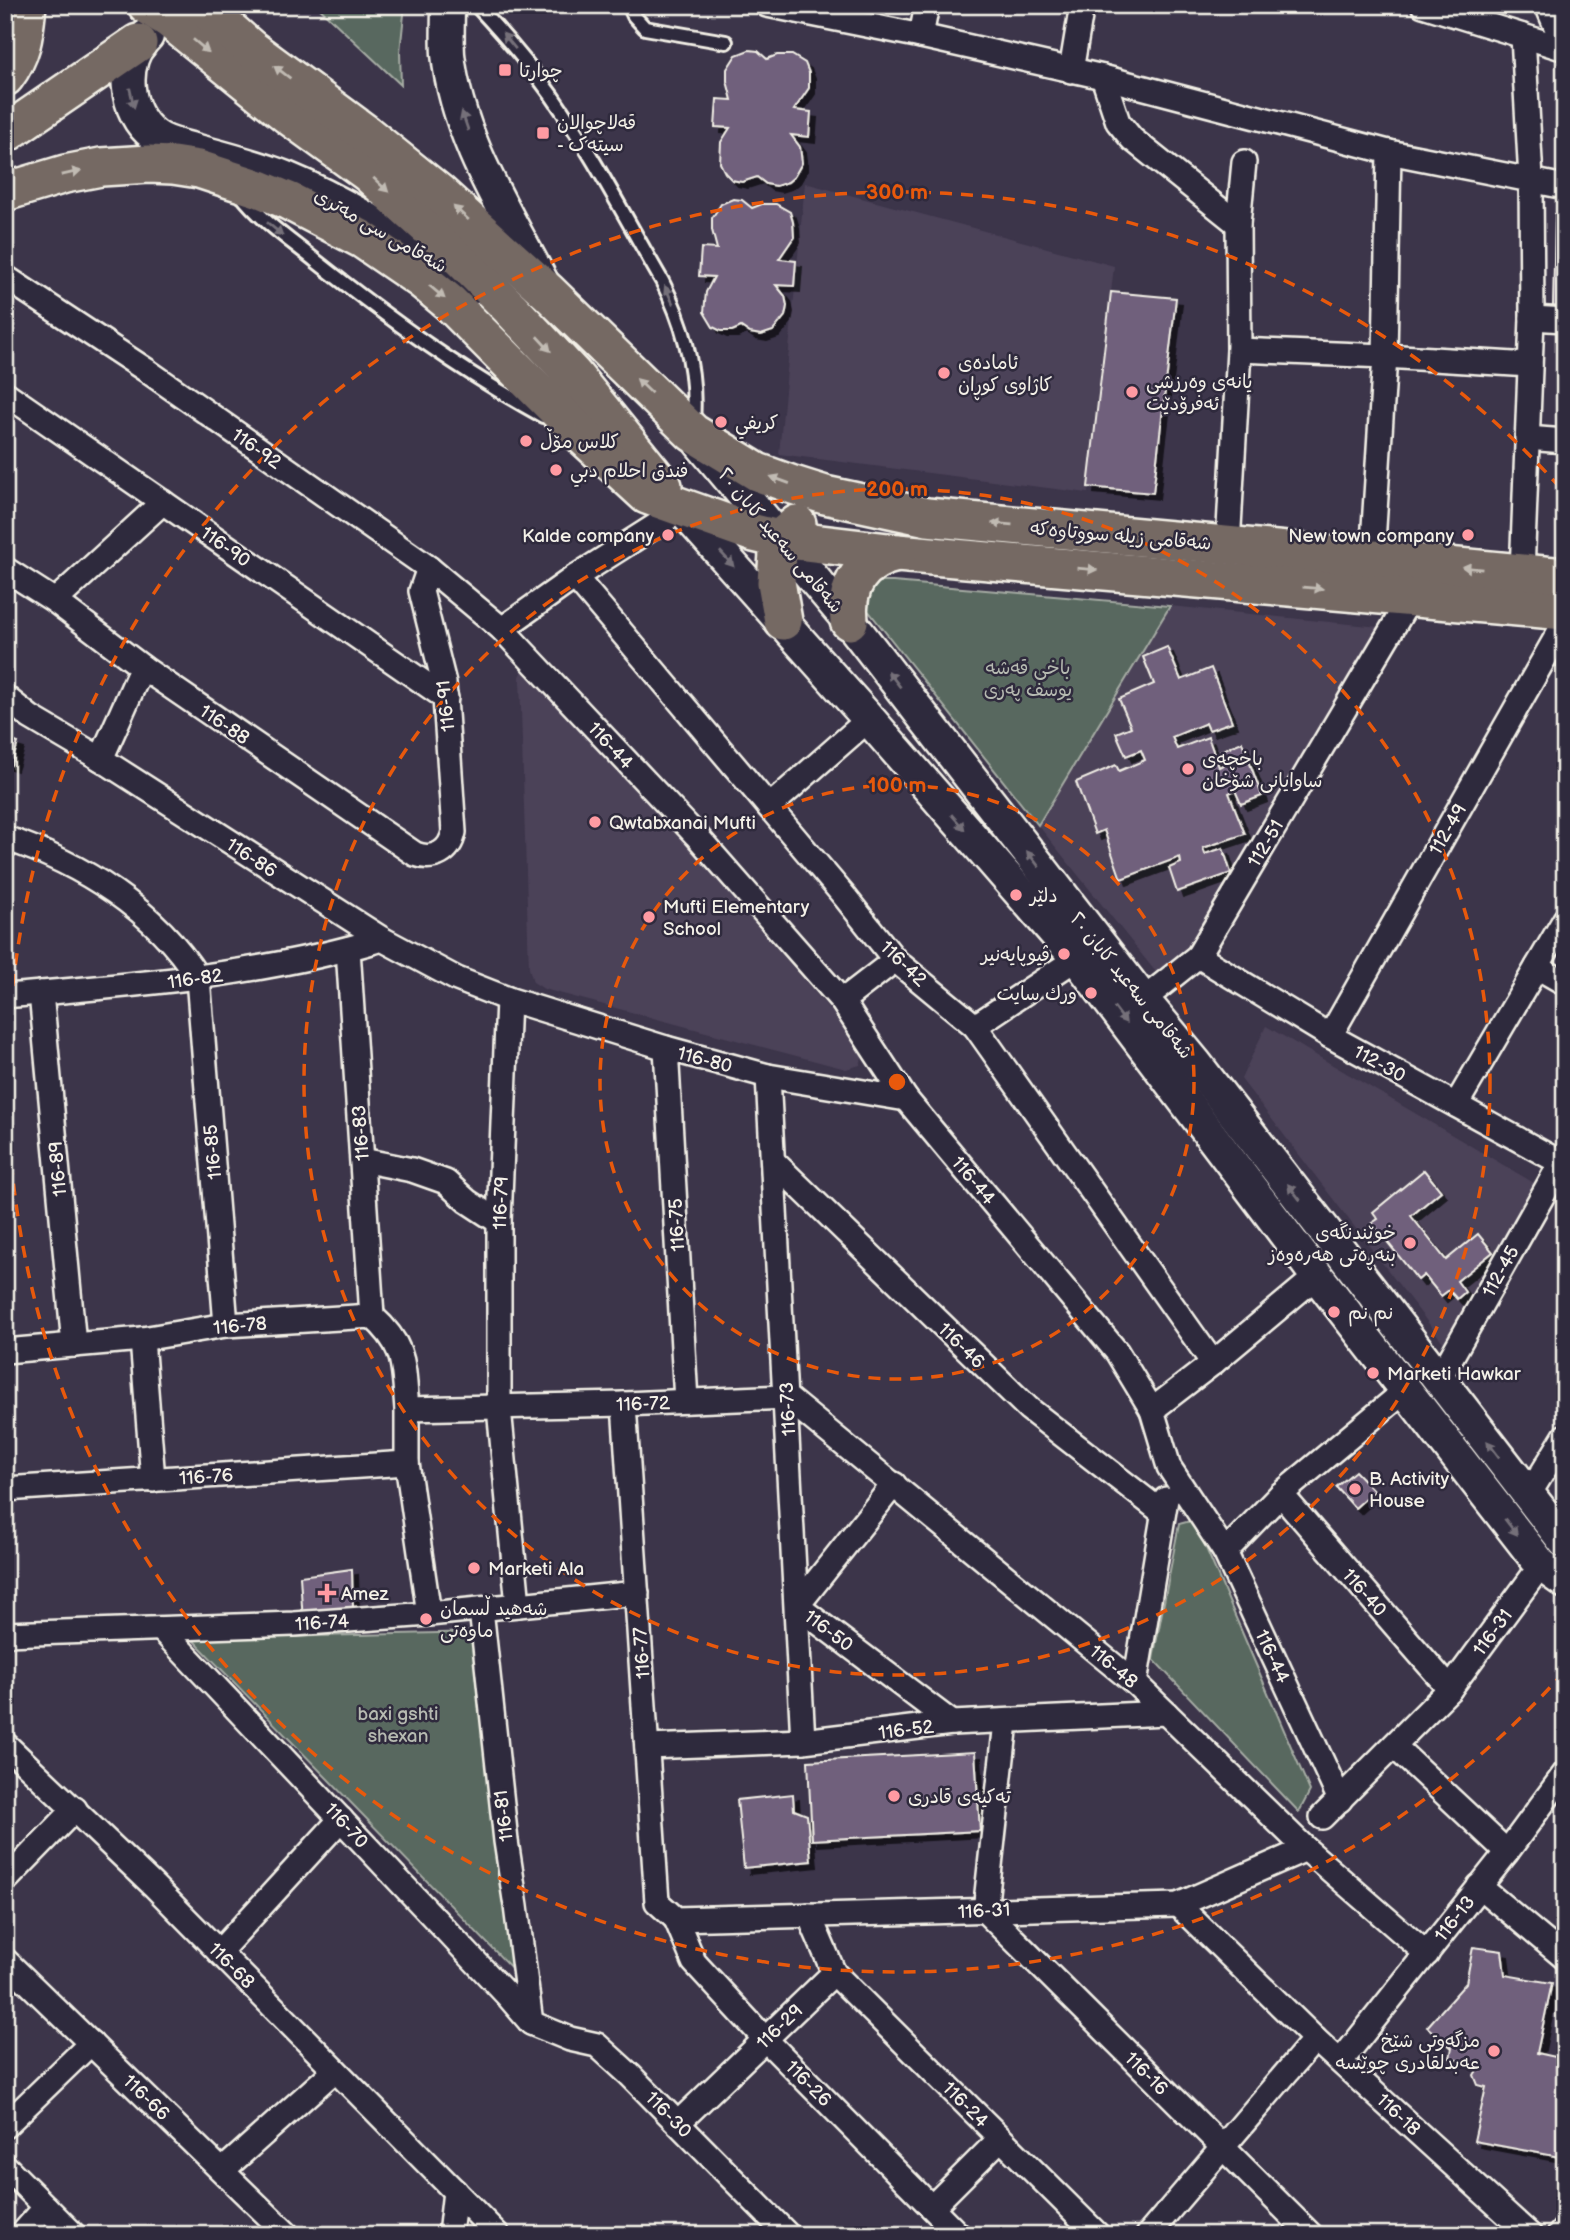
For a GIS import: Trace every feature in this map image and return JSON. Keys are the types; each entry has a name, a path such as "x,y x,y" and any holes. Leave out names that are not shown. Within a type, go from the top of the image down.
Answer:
{"main road":[{"path":"5,78 17,62 24,36 27,5"},
{"name":"شەقامی زیلە سووتاوەکە","path":"201,5 251,49 366,134 439,193 548,292 693,433 757,471 825,495 927,517 1565,577"},
{"path":"448,5 448,55 463,118 481,163 548,292"},
{"path":"5,134 144,28 170,20 288,116 368,173 442,240 573,375 681,509"},
{"name":"شەقامی سی مەتری","path":"144,28 130,67 131,96 140,120 155,136 171,144 251,166 314,190 374,223 510,308"},
{"name":"شەقامی زیلە سووتاوەکە","path":"5,192 65,174 123,164 173,165 199,169 279,197 326,219 397,261 450,303 638,488 658,500 729,526 779,539 897,553 1565,611"},
{"name":"شەقامی سەعید کابان ٢٠","path":"693,433 849,621 1143,1000 1183,1073 1317,1276 1553,1574"},
{"name":"شەقامی سەعید کابان ٢٠","path":"681,509 870,719 1077,958 1183,1073 1439,1379 1565,1542"},
{"path":"783,621 776,582 779,539 795,525 816,519 927,517"},
{"path":"1167,575 1170,539"},
{"path":"849,621 849,594 854,582 872,562 897,553"}],"street":[{"path":"921,36 927,5"},
{"path":"1070,71 1082,5"},
{"path":"1423,5 1453,10 1523,36 1565,48"},
{"path":"1547,5 1565,48"},
{"path":"774,6 1103,77 1389,152 1565,187"},
{"path":"1522,573 1532,318 1531,179 1523,36"},
{"path":"1103,77 1118,122 1132,139 1238,224"},
{"path":"1372,558 1385,356 1389,152"},
{"path":"1228,545 1239,350 1238,224 1244,162"},
{"name":"116-92","path":"5,276 146,370 429,568 502,629"},
{"path":"1532,318 1565,320"},
{"path":"1239,350 1530,365"},
{"name":"116-90","path":"5,393 446,698"},
{"path":"1527,438 1565,441"},
{"path":"55,601 163,502"},
{"path":"502,629 575,577 681,509"},
{"name":"116-91","path":"429,568 421,591 446,698 454,832 450,846"},
{"name":"116-88","path":"5,569 55,601 142,667 415,854 430,857 438,855 450,846"},
{"name":"116-42","path":"575,577 895,960 975,1026 1213,1363"},
{"name":"112-51","path":"1143,1000 1198,956 1411,597"},
{"name":"112-49","path":"1330,1036 1565,622"},
{"name":"116-44","path":"502,629 696,835 842,1001 906,1099 1117,1352 1152,1410 1169,1466 1225,1552 1340,1800"},
{"path":"101,760 142,667"},
{"name":"116-86","path":"5,697 30,717 382,939 457,979 508,999"},
{"path":"5,712 30,717"},
{"path":"769,807 870,719"},
{"path":"5,838 65,862 146,916 172,941 198,978"},
{"path":"1456,1105 1565,919"},
{"name":"116-82","path":"5,996 198,978 348,949 382,939"},
{"name":"116-83","path":"348,949 372,1316"},
{"name":"112-30","path":"1198,956 1330,1036 1563,1164"},
{"path":"975,1026 1077,958"},
{"path":"842,1001 895,960"},
{"path":"1537,967 1565,983"},
{"name":"116-85","path":"198,978 226,1325"},
{"name":"116-89","path":"41,993 74,1345"},
{"name":"116-80","path":"508,999 666,1048 768,1076 906,1099"},
{"name":"116-79","path":"508,999 499,1223 499,1408 518,1605"},
{"name":"116-75","path":"666,1048 686,1401"},
{"name":"116-73","path":"768,1076 775,1163 803,1741"},
{"path":"362,1160 412,1170 446,1182 467,1201 499,1223"},
{"name":"116-46","path":"775,1163 1029,1409 1163,1513"},
{"name":"112-45","path":"1439,1379 1563,1164"},
{"path":"1152,1410 1317,1276"},
{"path":"372,1316 388,1331 402,1354 407,1409 407,1463 429,1614"},
{"name":"116-78","path":"5,1351 142,1339 226,1325 372,1316"},
{"path":"142,1339 153,1480"},
{"path":"1225,1552 1281,1494 1406,1390"},
{"name":"116-72","path":"499,1408 786,1396"},
{"name":"116-48","path":"786,1396 1135,1683 1306,1849 1427,1954"},
{"name":"116-77","path":"624,1404 657,1902 676,1919"},
{"path":"407,1409 499,1408"},
{"path":"1528,1496 1565,1436"},
{"name":"116-76","path":"5,1489 407,1463"},
{"path":"1135,1683 1168,1490 1169,1466"},
{"name":"116-50","path":"894,1484 797,1606 952,1723"},
{"name":"116-40","path":"1281,1494 1450,1689"},
{"name":"116-31","path":"1322,1817 1450,1689 1553,1574"},
{"name":"116-74","path":"5,1634 294,1624 429,1614 637,1593"},
{"name":"116-81","path":"481,1609 506,1841 531,2023"},
{"name":"116-70","path":"161,1629 531,2023"},
{"name":"116-52","path":"647,1747 803,1741 952,1723 1166,1713"},
{"path":"985,1910 1006,1722"},
{"name":"116-68","path":"5,1744 219,1952 498,2235"},
{"path":"1394,1746 1507,1852"},
{"name":"116-13","path":"1341,2061 1563,1778"},
{"path":"5,1881 75,1810"},
{"path":"219,1952 341,1819"},
{"name":"116-31","path":"676,1919 1178,1905 1306,1849"},
{"path":"1479,1886 1565,1958"},
{"name":"116-18","path":"1178,1905 1315,2039 1530,2235"},
{"name":"116-16","path":"985,1910 1311,2235"},
{"path":"809,1915 835,1973"},
{"name":"116-26","path":"676,1919 694,1962 765,2039 959,2235"},
{"name":"116-66","path":"5,1961 288,2235"},
{"name":"116-29","path":"678,2123 835,1973"},
{"name":"116-24","path":"835,1973 1097,2235"},
{"name":"116-30","path":"531,2023 570,2039 597,2045 789,2235"},
{"path":"1148,2235 1315,2039"},
{"path":"5,2126 91,2043"},
{"path":"222,2170 335,2070"},
{"path":"932,2207 1000,2138"},
{"path":"5,2166 74,2235"},
{"path":"450,2235 455,2191"},
{"path":"22,2235 46,2207"},
{"path":"1559,2235 1565,2228"}],"lane":[{"path":"476,5 527,62 552,96 662,281 688,346 694,390 693,433"},
{"path":"629,5 634,16 645,28 726,42"},
{"path":"230,178 244,198 279,232 424,342 484,383 584,437"}],"shaded area":[{"name":"ئامادەی کاژاوی کوڕان","path":"805,183 1114,266 1088,493 779,454"},
{"path":"1170,606 1379,627 1181,984 1163,981 1038,825"},
{"name":"Qwtabxanai Mufti","path":"534,670 857,1041 863,1055 860,1065 846,1069 544,989 533,982 529,968 520,677 522,672"},
{"path":"1266,1026 1534,1183 1446,1346 1241,1079"}],"green space":[{"path":"316,5 405,5 400,52 401,85"},
{"name":"باخی قەشە یوسف پەری","path":"878,582 1170,606 1038,825 867,609 864,601 870,584"},
{"path":"1194,1520 1310,1791 1299,1812 1153,1659 1179,1524"},
{"name":"baxi gshti shexan","path":"478,1632 522,1979 192,1639"}],"building":[{"path":"749,50 758,51 767,59 777,55 792,55 805,63 809,73 809,88 794,110 811,112 809,137 791,135 800,147 802,163 794,177 776,186 766,184 757,177 742,182 732,180 720,163 721,142 730,128 715,127 717,99 732,100 727,69 736,55"},
{"path":"733,199 742,200 752,208 762,204 776,204 790,212 793,222 794,237 779,259 796,261 794,286 776,285 785,296 785,316 773,331 761,335 750,333 741,327 732,331 721,331 713,327 704,312 706,292 714,277 699,276 701,248 717,249 712,218 721,204"},
{"path":"1555,214 1565,214 1565,308 1553,307"},
{"name":"یانەی وەرزشی ئەفرۆدێت","path":"1111,292 1176,298 1153,493 1088,487"},
{"path":"1565,632 1565,668 1550,666"},
{"name":"باخچەی ساوایانی شۆخان","path":"1167,647 1181,680 1211,668 1232,722 1209,730 1206,723 1172,737 1177,749 1208,737 1219,767 1225,764 1220,751 1242,742 1262,796 1241,804 1235,790 1229,793 1245,834 1203,848 1205,854 1223,848 1231,873 1177,892 1169,868 1181,863 1180,857 1121,879 1104,830 1095,834 1076,782 1116,765 1119,771 1145,760 1141,750 1126,756 1116,733 1131,727 1119,699 1154,684 1143,657"},
{"path":"5,739 18,743 11,765 5,763"},
{"name":"خوێندنگەی بنەڕەتی هەرەوەز","path":"1424,1170 1441,1191 1411,1216 1446,1260 1478,1234 1493,1252 1457,1281 1465,1292 1457,1299 1449,1290 1441,1296 1424,1275 1418,1280 1372,1223 1378,1219 1373,1212"},
{"name":"B. Activity House","path":"1355,1471 1374,1491 1355,1508 1336,1487"},
{"name":"Amez","path":"352,1569 353,1609 303,1622 300,1576"},
{"name":"تەکیەی قادری","path":"975,1752 980,1831 812,1840 808,1761"},
{"path":"793,1794 794,1810 807,1815 811,1861 744,1868 737,1800"},
{"name":"مزگەوتی شێخ عەبدلقادری چوێسە","path":"1473,1947 1502,1951 1505,1975 1552,1983 1537,2053 1565,2059 1565,2158 1474,2141 1486,2087 1478,2085 1474,2075 1479,2067 1450,2058 1452,2048 1427,2027 1466,1983"}],"place":[{"name":"چوارتا","path":"505,70"},
{"name":"قەلاچوالان - سیتەک","path":"543,133"},
{"name":"ئامادەی کاژاوی کوڕان","path":"944,373"},
{"name":"یانەی وەرزشی ئەفرۆدێت","path":"1132,392"},
{"name":"كريفي","path":"721,422"},
{"name":"کلاس مۆڵ","path":"526,441"},
{"name":"فندق احلام دبي","path":"556,470"},
{"name":"Kalde company","path":"668,535"},
{"name":"New town company","path":"1468,535"},
{"name":"باخچەی ساوایانی شۆخان","path":"1188,769"},
{"name":"Qwtabxanai Mufti","path":"595,822"},
{"name":"دلێر","path":"1016,895"},
{"name":"Mufti Elementary School","path":"649,917"},
{"name":"ڤیوپایەنیر","path":"1064,954"},
{"name":"ورك سايت","path":"1091,993"},
{"name":"خوێندنگەی بنەڕەتی هەرەوەز","path":"1410,1243"},
{"name":"نم نم","path":"1334,1312"},
{"name":"Marketi Hawkar","path":"1373,1373"},
{"name":"B. Activity House","path":"1355,1489"},
{"name":"Marketi Ala","path":"474,1568"},
{"name":"Amez","path":"327,1593"},
{"name":"شەھید ڵسمان ماوەتی","path":"426,1619"},
{"name":"تەکیەی قادری","path":"894,1796"},
{"name":"مزگەوتی شێخ عەبدلقادری چوێسە","path":"1494,2051"}]}
